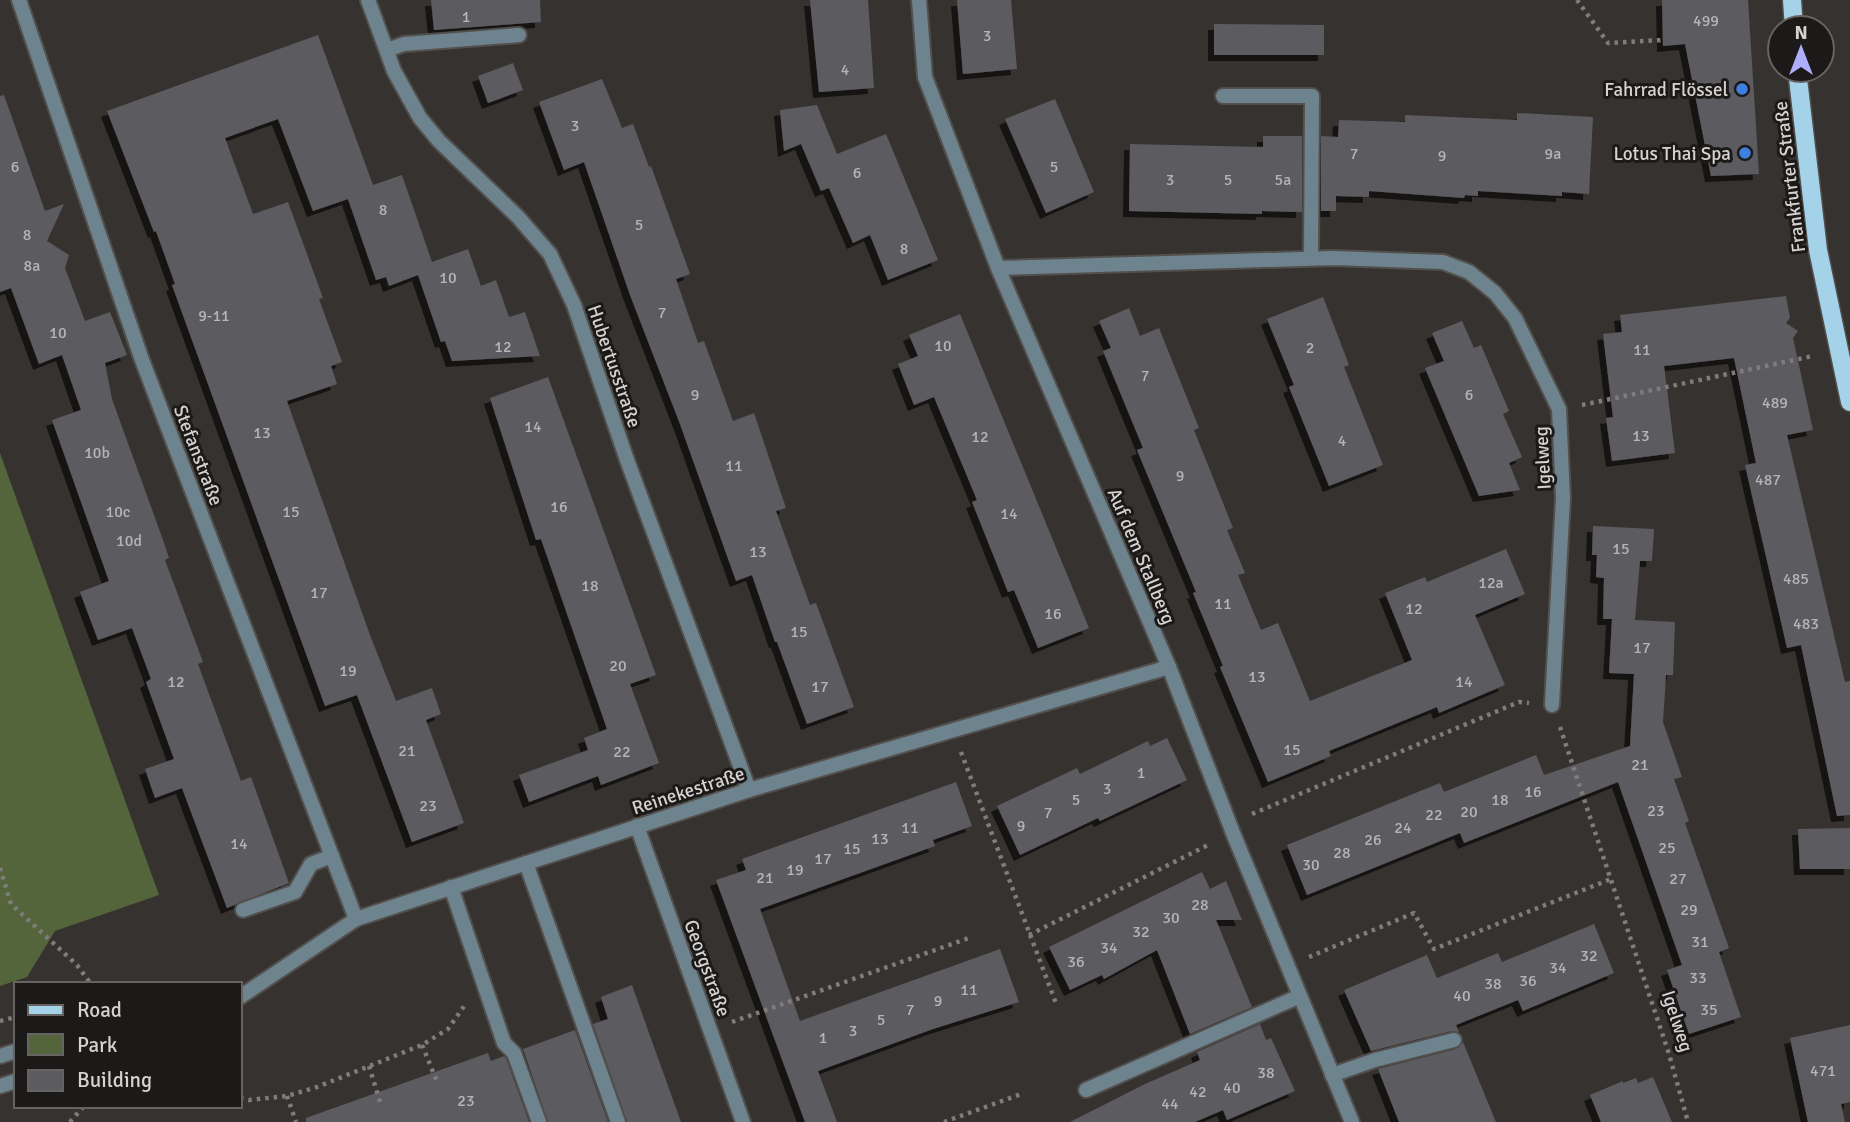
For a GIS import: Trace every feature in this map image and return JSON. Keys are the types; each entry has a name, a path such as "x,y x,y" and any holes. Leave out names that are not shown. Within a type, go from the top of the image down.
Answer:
{"main road":[{"name":"Frankfurter Straße","path":"1799,84 1818,250 1850,402"}],"street":[{"name":"Stefanstraße","path":"19,0 142,360 356,919"},
{"name":"Hubertusstraße","path":"368,0 394,71 420,118 439,141 517,217 550,254 574,305 626,460 749,790"},
{"name":"Auf dem Stallberg","path":"919,0 925,77 998,268 1169,667 1231,828 1352,1122"},
{"path":"387,50 404,44 519,35"},
{"path":"1223,96 1312,96 1311,258"},
{"name":"Igelweg","path":"998,268 1311,258 1443,262 1469,272 1495,293 1515,318 1559,409 1563,498 1552,705"},
{"name":"Reinekestraße","path":"242,996 356,919 749,790 1169,667"},
{"name":"Georgstraße","path":"637,826 743,1122"},
{"path":"243,910 295,892 311,864 332,856"},
{"path":"526,863 618,1122"},
{"path":"451,887 504,1043 514,1053 539,1122"},
{"path":"1086,1090 1300,996"},
{"path":"1332,1075 1375,1060 1454,1040"}],"path":[{"path":"1577,0 1608,43 1663,40"},
{"path":"1559,409 1838,350"},
{"path":"1030,934 1231,828 1519,702 1552,705"},
{"name":"Igelweg","path":"1552,705 1669,1054 1688,1122"},
{"path":"953,729 1057,1006"},
{"path":"0,868 11,904 77,965 90,982"},
{"path":"1288,966 1414,913 1434,949 1611,879"},
{"path":"710,1030 969,938"},
{"path":"242,1098 287,1096 317,1087 422,1045 448,1030 482,977"},
{"path":"422,1045 438,1084"},
{"path":"369,1066 381,1105"},
{"path":"944,1122 1024,1093"},
{"path":"287,1096 296,1122"},
{"path":"70,1122 82,1108"}],"green space":[{"path":"0,453 159,895 55,931 27,977 0,986"}],"building":[{"path":"431,0 540,0 541,22 434,30"},
{"path":"810,0 868,0 874,88 819,92"},
{"path":"957,0 1011,0 1017,69 963,74"},
{"path":"1662,0 1748,0 1759,174 1711,176 1685,44 1663,46"},
{"path":"1214,24 1324,25 1324,55 1214,55"},
{"path":"318,35 373,185 402,175 432,262 468,249 481,286 496,280 509,317 525,312 540,356 452,361 445,341 441,342 418,275 389,286 386,277 376,280 348,199 313,211 278,119 225,138 253,214 288,202 323,298 319,299 342,362 331,366 337,384 287,401 370,635 396,701 432,688 441,714 426,720 464,823 412,842 357,695 325,706 172,285 175,284 156,231 154,232 107,111"},
{"path":"513,63 523,90 488,103 478,76"},
{"path":"602,79 622,128 633,124 649,167 651,166 690,274 676,279 698,343 704,341 733,421 754,413 786,508 776,511 810,605 816,603 854,707 807,724 752,575 736,581 630,295 584,162 564,170 539,102"},
{"path":"4,95 45,211 64,204 47,241 69,255 65,268 85,321 110,312 127,355 105,363 112,399 169,558 165,560 203,662 198,664 241,781 251,777 289,883 227,908 182,788 155,798 145,769 174,759 146,682 151,679 132,628 98,640 80,592 109,581 52,420 81,410 62,355 39,364 11,288 0,292 0,96"},
{"path":"1055,99 1094,192 1046,213 1005,119"},
{"path":"817,105 837,154 886,134 938,260 888,280 870,235 853,243 829,188 821,191 801,144 784,151 780,110"},
{"path":"1517,113 1593,117 1589,194 1562,192 1562,196 1478,191 1478,196 1465,195 1464,198 1369,191 1369,197 1336,196 1336,211 1321,211 1321,136 1338,137 1339,120 1405,122 1405,115 1517,120"},
{"path":"1263,136 1302,136 1302,212 1262,211 1262,214 1129,211 1130,144 1263,147"},
{"path":"1786,296 1790,318 1786,323 1798,331 1793,338 1813,430 1787,435 1845,682 1850,681 1850,815 1837,816 1801,645 1787,648 1745,465 1756,463 1734,358 1664,366 1675,453 1612,461 1606,418 1613,417 1603,334 1622,332 1620,315"},
{"path":"1323,297 1349,365 1344,367 1383,465 1329,486 1289,387 1294,385 1267,319"},
{"path":"1129,308 1140,336 1159,328 1199,428 1194,430 1233,528 1227,530 1245,573 1238,575 1261,630 1278,623 1310,701 1412,660 1385,593 1425,577 1427,582 1506,549 1525,594 1475,615 1505,685 1439,713 1437,707 1329,751 1331,756 1268,782 1220,667 1223,666 1193,593 1196,592 1137,450 1143,448 1103,351 1111,348 1099,321"},
{"path":"960,314 1089,628 1038,648 1014,590 1008,592 972,502 977,500 934,397 914,405 898,364 918,356 909,335"},
{"path":"1462,321 1474,348 1481,345 1509,411 1503,414 1522,457 1509,463 1520,490 1479,496 1425,368 1444,361 1432,333"},
{"path":"548,377 656,675 630,684 659,763 601,785 598,776 529,802 519,775 588,750 584,738 607,729 541,539 536,540 490,398"},
{"path":"1593,526 1654,529 1652,561 1640,561 1635,620 1675,622 1673,675 1666,675 1663,722 1682,777 1674,779 1689,821 1685,823 1729,948 1719,952 1741,1017 1689,1034 1667,970 1682,965 1618,782 1464,843 1460,833 1307,895 1287,845 1440,783 1444,792 1536,755 1544,775 1630,746 1634,674 1609,673 1612,619 1603,619 1604,578 1596,577 1597,555 1592,555"},
{"path":"1167,738 1187,780 1020,855 997,806 1077,768 1080,774 1148,741 1150,746"},
{"path":"956,782 972,826 933,840 935,846 760,909 800,1021 1000,949 1019,1002 933,1029 818,1071 837,1122 805,1122 716,880 746,870 742,859"},
{"path":"1850,828 1850,869 1800,869 1798,829"},
{"path":"1202,872 1210,889 1226,881 1242,920 1216,920 1252,1007 1190,1034 1157,950 1104,979 1102,975 1070,990 1049,947"},
{"path":"1594,924 1614,973 1523,1011 1518,1000 1456,1025 1459,1032 1452,1031 1371,1051 1344,990 1427,955 1437,978 1498,953 1502,962"},
{"path":"632,985 681,1122 627,1122 593,1024 608,1019 601,997"},
{"path":"1260,1024 1266,1040 1271,1038 1295,1091 1227,1120 1223,1110 1195,1122 1070,1122 1200,1060 1197,1052"},
{"path":"1850,1025 1850,1102 1841,1104 1845,1122 1808,1122 1790,1038"},
{"path":"575,1030 608,1122 548,1122 523,1049"},
{"path":"1463,1042 1496,1122 1399,1122 1378,1069 1456,1049"},
{"path":"488,1053 491,1061 504,1056 506,1058 529,1122 306,1122 306,1118"},
{"path":"1653,1077 1672,1122 1601,1122 1590,1095 1623,1081 1636,1078 1638,1083"}],"place":[{"name":"Fahrrad Flössel","path":"1742,89"},
{"name":"Lotus Thai Spa","path":"1745,153"}]}
